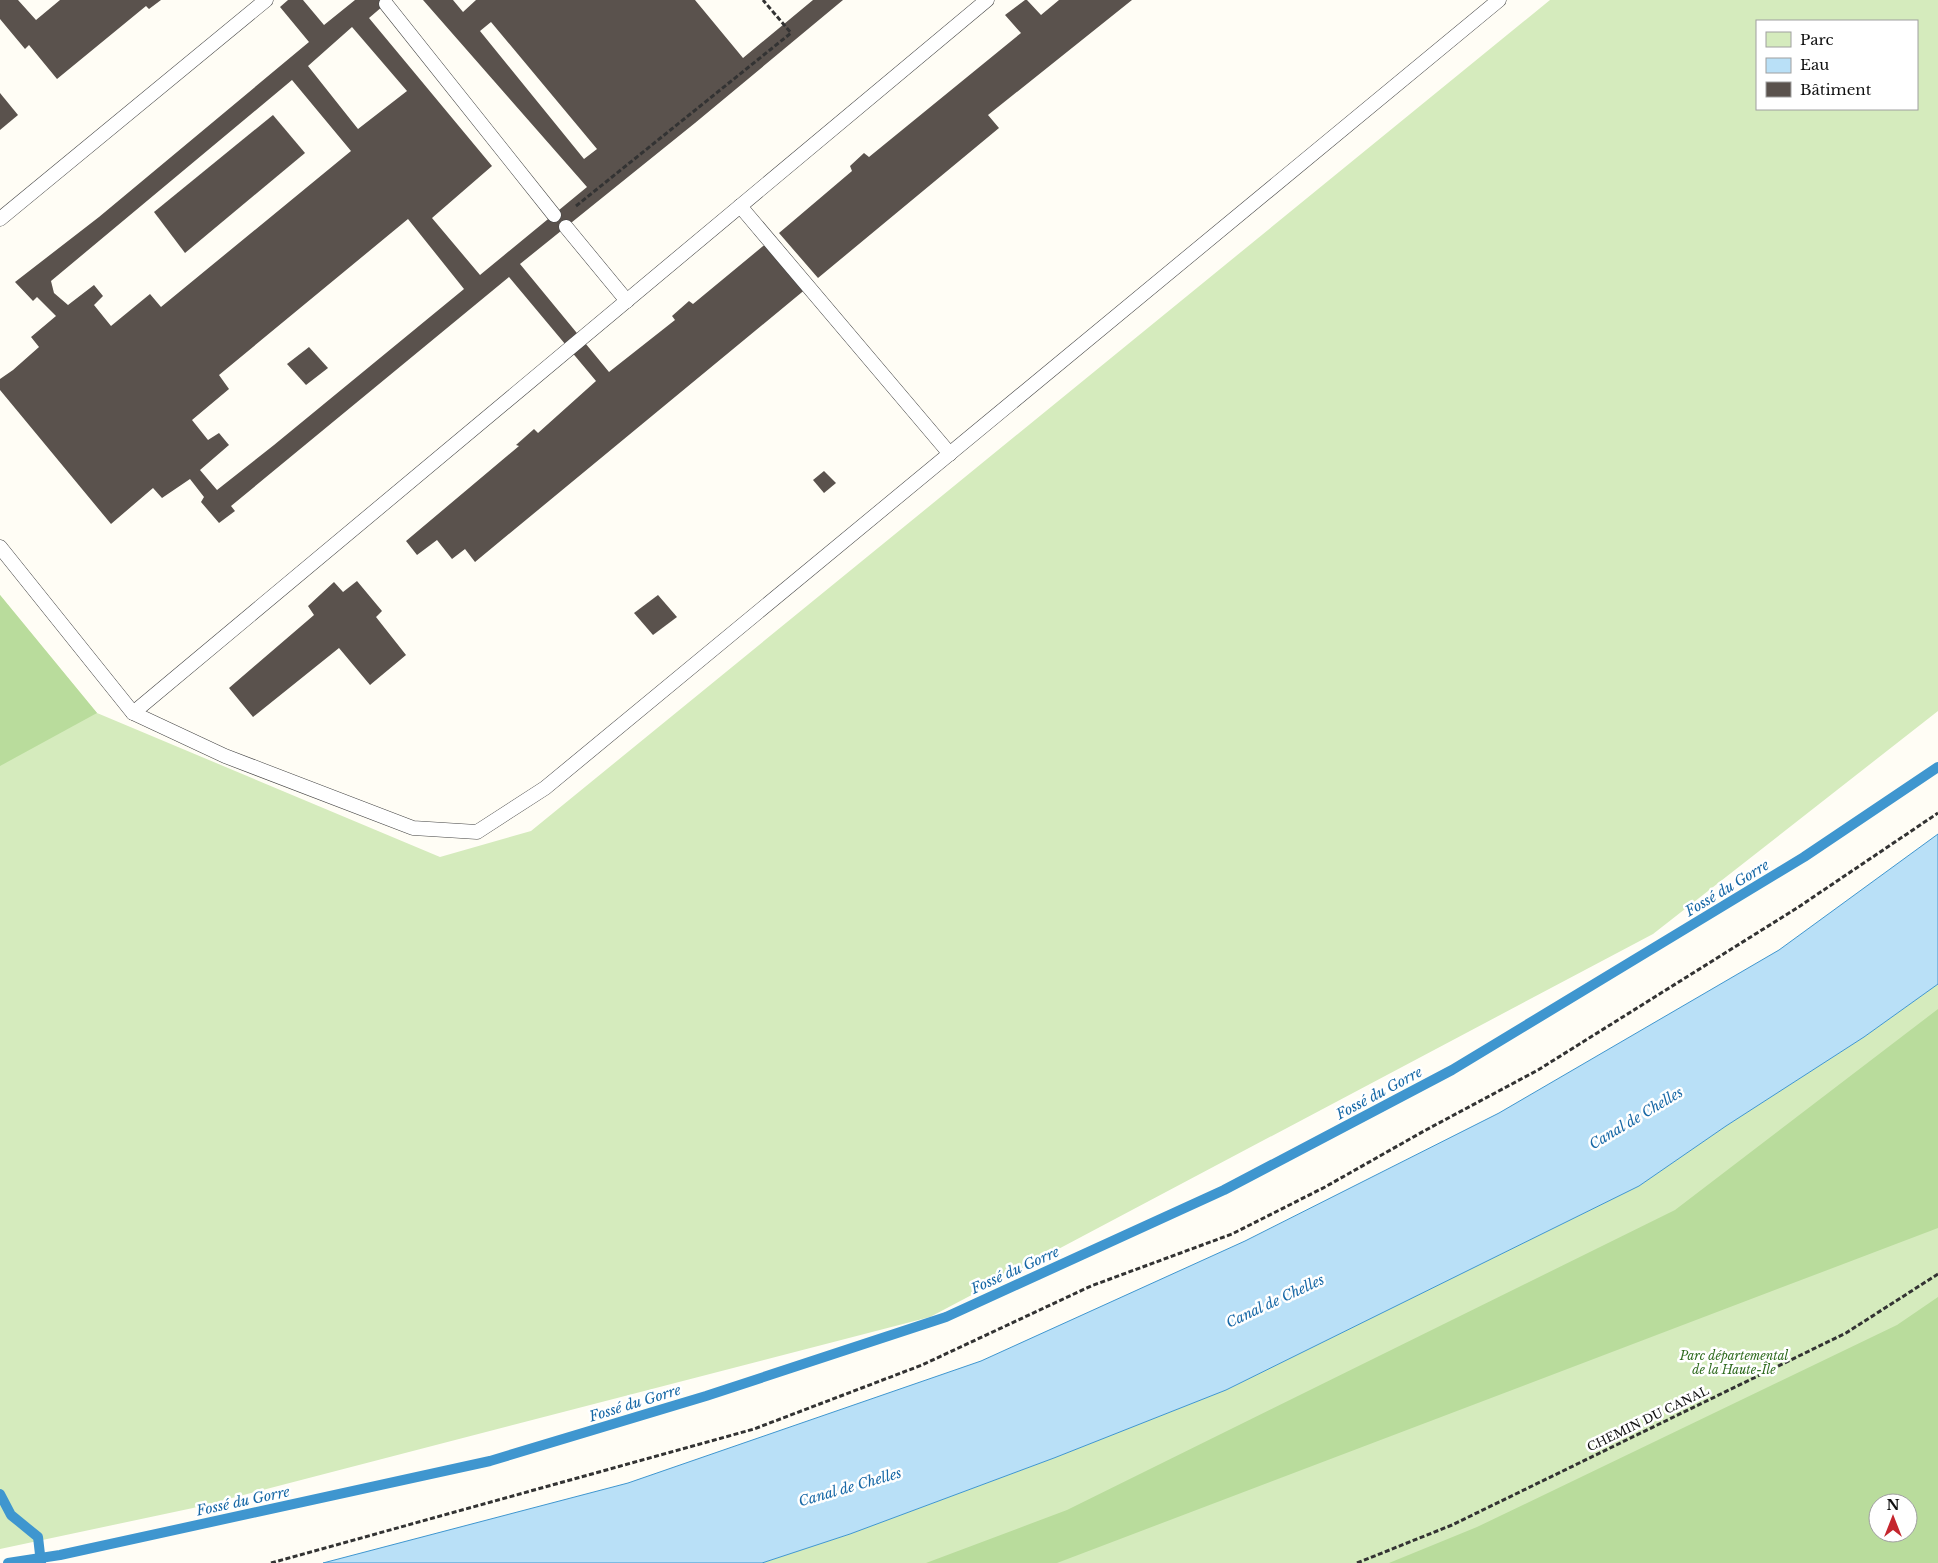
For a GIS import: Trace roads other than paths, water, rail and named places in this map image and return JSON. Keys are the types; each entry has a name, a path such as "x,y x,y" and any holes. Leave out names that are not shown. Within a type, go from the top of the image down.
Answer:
{"lane":[{"path":"0,219 266,0"},
{"path":"133,713 987,0"},
{"path":"0,547 133,713 225,756 413,828 477,832 545,788 1499,0"},
{"path":"386,4 554,215"},
{"path":"740,206 950,454"},
{"path":"566,227 627,301"}],"water":[{"name":"Canal de Chelles","path":"1938,834 1938,984 1864,1037 1726,1126 1639,1186 1226,1390 1054,1458 850,1534 762,1563 323,1563 628,1483 981,1361 1245,1241 1499,1113 1779,950"}],"waterway":[{"name":"Fossé du Gorre","path":"8,1563 60,1555 490,1461 706,1396 946,1317 1224,1190 1452,1070 1804,857 1938,767"},
{"path":"0,1494 11,1515 38,1537 41,1563"}],"park label":[{"name":"Parc départemental de la Haute-Île","path":"1734,1363"}]}
